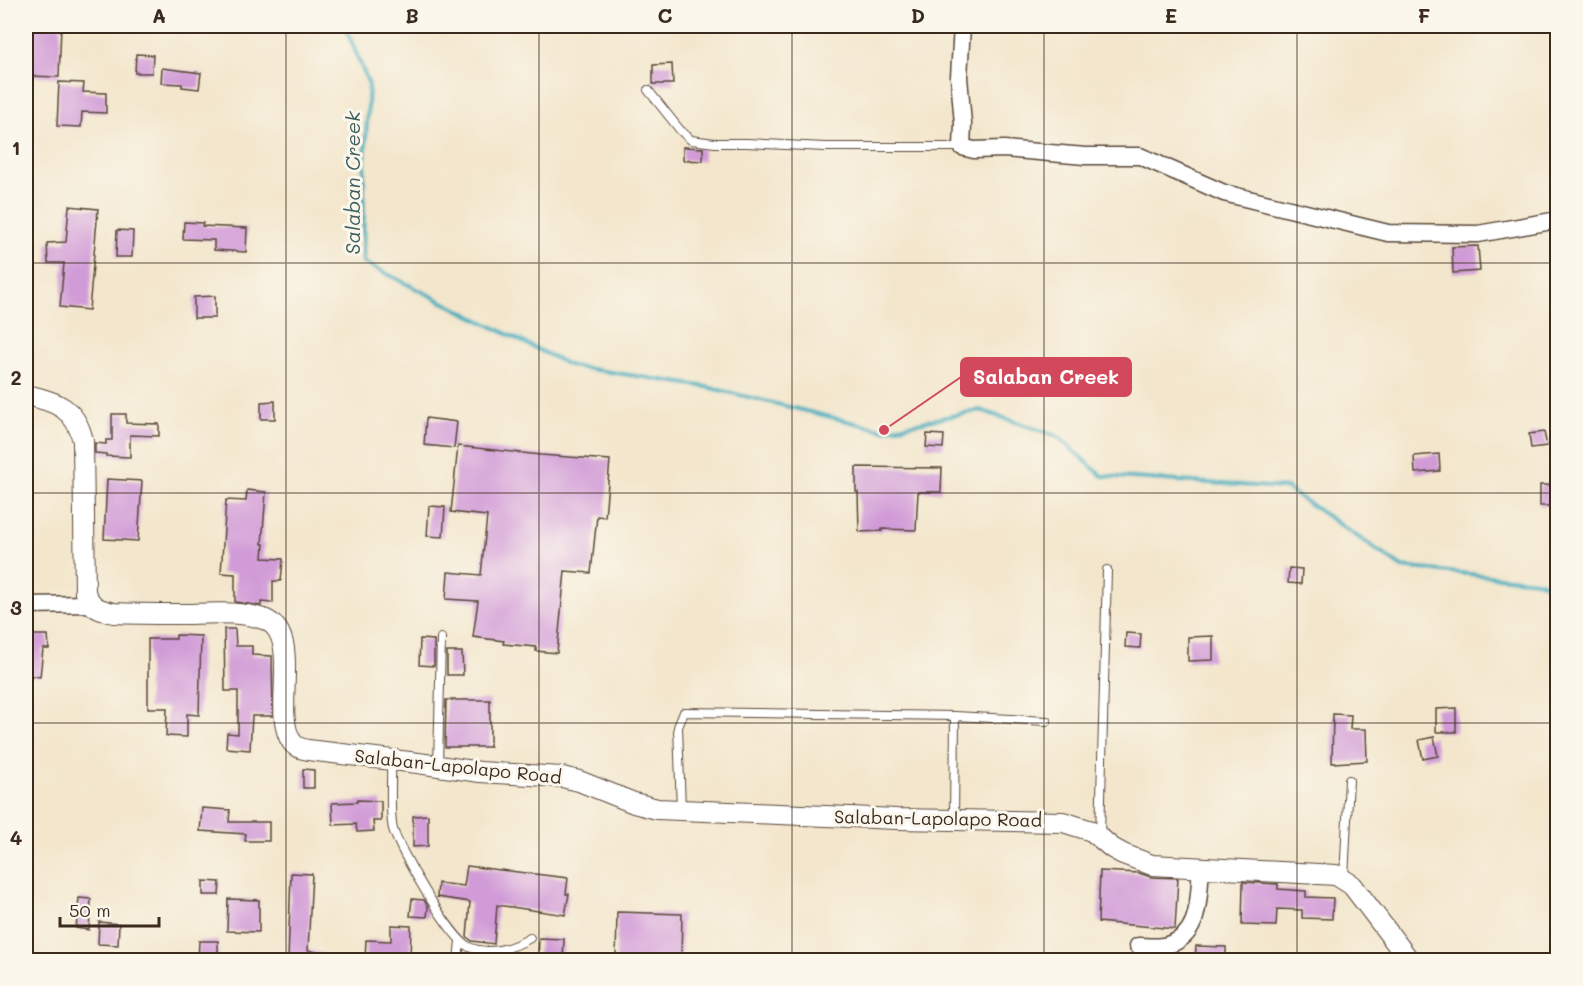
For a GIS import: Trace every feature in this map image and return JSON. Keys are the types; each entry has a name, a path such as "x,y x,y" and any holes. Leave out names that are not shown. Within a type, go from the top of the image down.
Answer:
{"street":[{"path":"962,26 959,77 963,124 962,147 974,150 1085,156 1140,156 1224,193 1388,233 1478,234 1557,220"},
{"path":"26,395 52,401 65,409 81,431 85,594 90,603 26,605"},
{"name":"Salaban-Lapolapo Road","path":"90,603 102,610 114,613 223,614 255,617 267,621 282,635 286,727 292,742 308,750 480,772 562,777 657,809 1063,822 1080,826 1100,836 1112,848 1152,866 1336,875 1344,880"},
{"path":"1138,946 1167,945 1191,928 1196,918 1201,868"},
{"path":"1344,880 1352,885 1365,900 1409,960"}],"lane":[{"path":"648,90 680,130 691,140 825,147 962,147"},
{"path":"1100,836 1107,570"},
{"path":"438,765 441,638"},
{"path":"681,809 678,727 684,712 955,716 1047,721"},
{"path":"954,820 955,716"},
{"path":"392,759 393,828 408,862 460,941 476,949 508,949 530,938"},
{"path":"1344,880 1349,780"},
{"path":"458,960 460,941"}],"building":[{"path":"32,26 61,26 59,77 30,76"},
{"path":"136,54 153,55 152,73 135,73"},
{"path":"672,64 673,84 653,84 653,65"},
{"path":"162,68 201,73 199,89 182,87 182,84 161,83"},
{"path":"59,82 84,83 83,92 106,93 106,113 82,112 81,127 57,126"},
{"path":"683,147 703,148 703,161 683,160"},
{"path":"69,206 98,209 89,310 60,307 64,263 48,263 47,243 66,242"},
{"path":"184,222 203,223 202,226 247,228 246,252 214,250 214,240 183,239"},
{"path":"117,230 133,231 132,257 116,257"},
{"path":"1478,246 1480,271 1453,273 1452,247"},
{"path":"215,296 215,318 194,318 194,297"},
{"path":"275,401 275,419 261,419 261,402"},
{"path":"112,414 126,414 126,423 159,424 159,436 130,435 130,457 95,453 95,443 106,444 106,440 112,440"},
{"path":"426,418 457,422 454,448 424,445"},
{"path":"1544,432 1547,446 1531,448 1529,434"},
{"path":"927,434 944,435 943,448 926,447"},
{"path":"458,446 610,460 605,517 597,516 591,573 565,571 557,653 536,651 536,647 503,644 504,641 473,637 478,601 446,599 448,572 481,575 487,516 451,512"},
{"path":"1439,454 1440,471 1415,473 1414,456"},
{"path":"856,467 942,468 941,492 918,492 916,530 882,529 882,531 859,532"},
{"path":"107,479 142,481 138,541 104,539"},
{"path":"1540,485 1557,485 1557,506 1540,506"},
{"path":"247,490 266,492 263,558 283,559 281,581 273,581 273,603 261,602 261,606 235,602 235,574 221,573 226,500 246,501"},
{"path":"429,506 445,507 443,537 427,536"},
{"path":"1289,568 1302,569 1301,584 1288,583"},
{"path":"224,629 235,629 236,646 252,646 252,655 272,656 273,716 252,716 250,750 226,748 227,733 238,734 238,691 225,691"},
{"path":"1126,633 1141,634 1140,648 1125,647"},
{"path":"26,635 48,635 49,649 43,649 40,677 26,675"},
{"path":"176,635 201,636 199,715 187,714 187,737 166,736 167,708 148,708 148,639 176,639"},
{"path":"1213,636 1213,660 1188,661 1188,637"},
{"path":"420,639 434,640 434,666 419,665"},
{"path":"447,652 462,652 463,675 447,675"},
{"path":"446,700 490,700 490,747 445,747"},
{"path":"1456,708 1456,732 1436,732 1436,709"},
{"path":"1333,714 1351,715 1350,729 1366,729 1367,761 1332,763"},
{"path":"1434,737 1438,756 1423,759 1419,740"},
{"path":"303,769 314,770 314,788 303,788"},
{"path":"357,800 381,801 381,821 373,821 374,831 357,832 356,824 333,825 332,803 357,802"},
{"path":"202,808 230,810 229,822 269,822 269,841 245,841 246,834 200,831"},
{"path":"428,815 428,846 413,847 413,816"},
{"path":"467,866 568,878 566,894 569,894 565,915 497,905 494,944 472,941 467,937 470,902 437,897 438,883 464,886"},
{"path":"1100,871 1178,878 1175,929 1098,922"},
{"path":"291,873 312,874 308,950 336,957 335,960 288,960"},
{"path":"203,881 220,882 219,895 203,895"},
{"path":"1243,882 1278,884 1278,889 1306,891 1306,897 1333,898 1332,919 1302,918 1302,910 1277,909 1276,926 1242,925"},
{"path":"79,898 91,899 89,930 76,928"},
{"path":"228,899 259,900 259,932 227,931"},
{"path":"412,899 424,900 428,907 427,917 410,916"},
{"path":"617,912 682,914 681,960 616,960"},
{"path":"99,922 119,924 118,945 98,944"},
{"path":"391,925 411,926 410,960 365,960 366,940 391,941"},
{"path":"539,938 564,939 563,960 538,960"},
{"path":"199,941 218,941 218,960 198,960"},
{"path":"1196,946 1226,947 1226,960 1195,960"}],"waterway":[{"name":"Salaban Creek","path":"345,26 369,85 364,174 363,262 571,366 707,387 884,430 980,410 1057,436 1102,476 1286,488 1402,567 1537,581 1558,588"}],"place":[{"name":"Salaban Creek","path":"884,430"}]}
